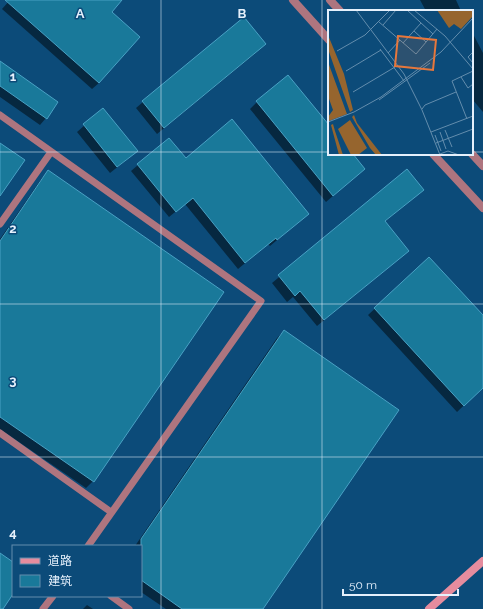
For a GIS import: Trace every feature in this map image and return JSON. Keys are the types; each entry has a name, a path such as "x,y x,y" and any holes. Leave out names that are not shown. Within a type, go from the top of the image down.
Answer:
{"main road":[{"path":"429,609 483,561"}],"street":[{"path":"293,0 328,39"},
{"path":"330,0 339,10"},
{"path":"435,155 483,208"},
{"path":"473,155 483,166"}],"lane":[{"path":"0,115 261,301 89,545"},
{"path":"0,224 51,152"},
{"path":"0,433 111,512"},
{"path":"44,609 52,597"},
{"path":"111,597 129,609"}],"building":[{"path":"5,0 122,0 112,12 140,37 99,83"},
{"path":"244,17 266,44 164,128 142,101"},
{"path":"0,61 58,102 47,119 0,86"},
{"path":"288,75 328,124 328,155 354,155 365,169 333,196 256,101"},
{"path":"103,108 138,151 117,167 83,124"},
{"path":"232,119 309,214 245,263 193,198 176,212 137,164 169,138 186,158"},
{"path":"0,143 25,160 0,196"},
{"path":"407,169 424,190 385,221 409,251 324,320 300,291 295,296 278,275"},
{"path":"48,170 224,292 94,482 0,417 0,241"},
{"path":"429,257 483,315 483,388 464,406 374,308"},
{"path":"284,330 399,410 263,609 182,609 142,581 141,539"},
{"path":"0,553 12,561 12,596 3,609 0,609"}]}
